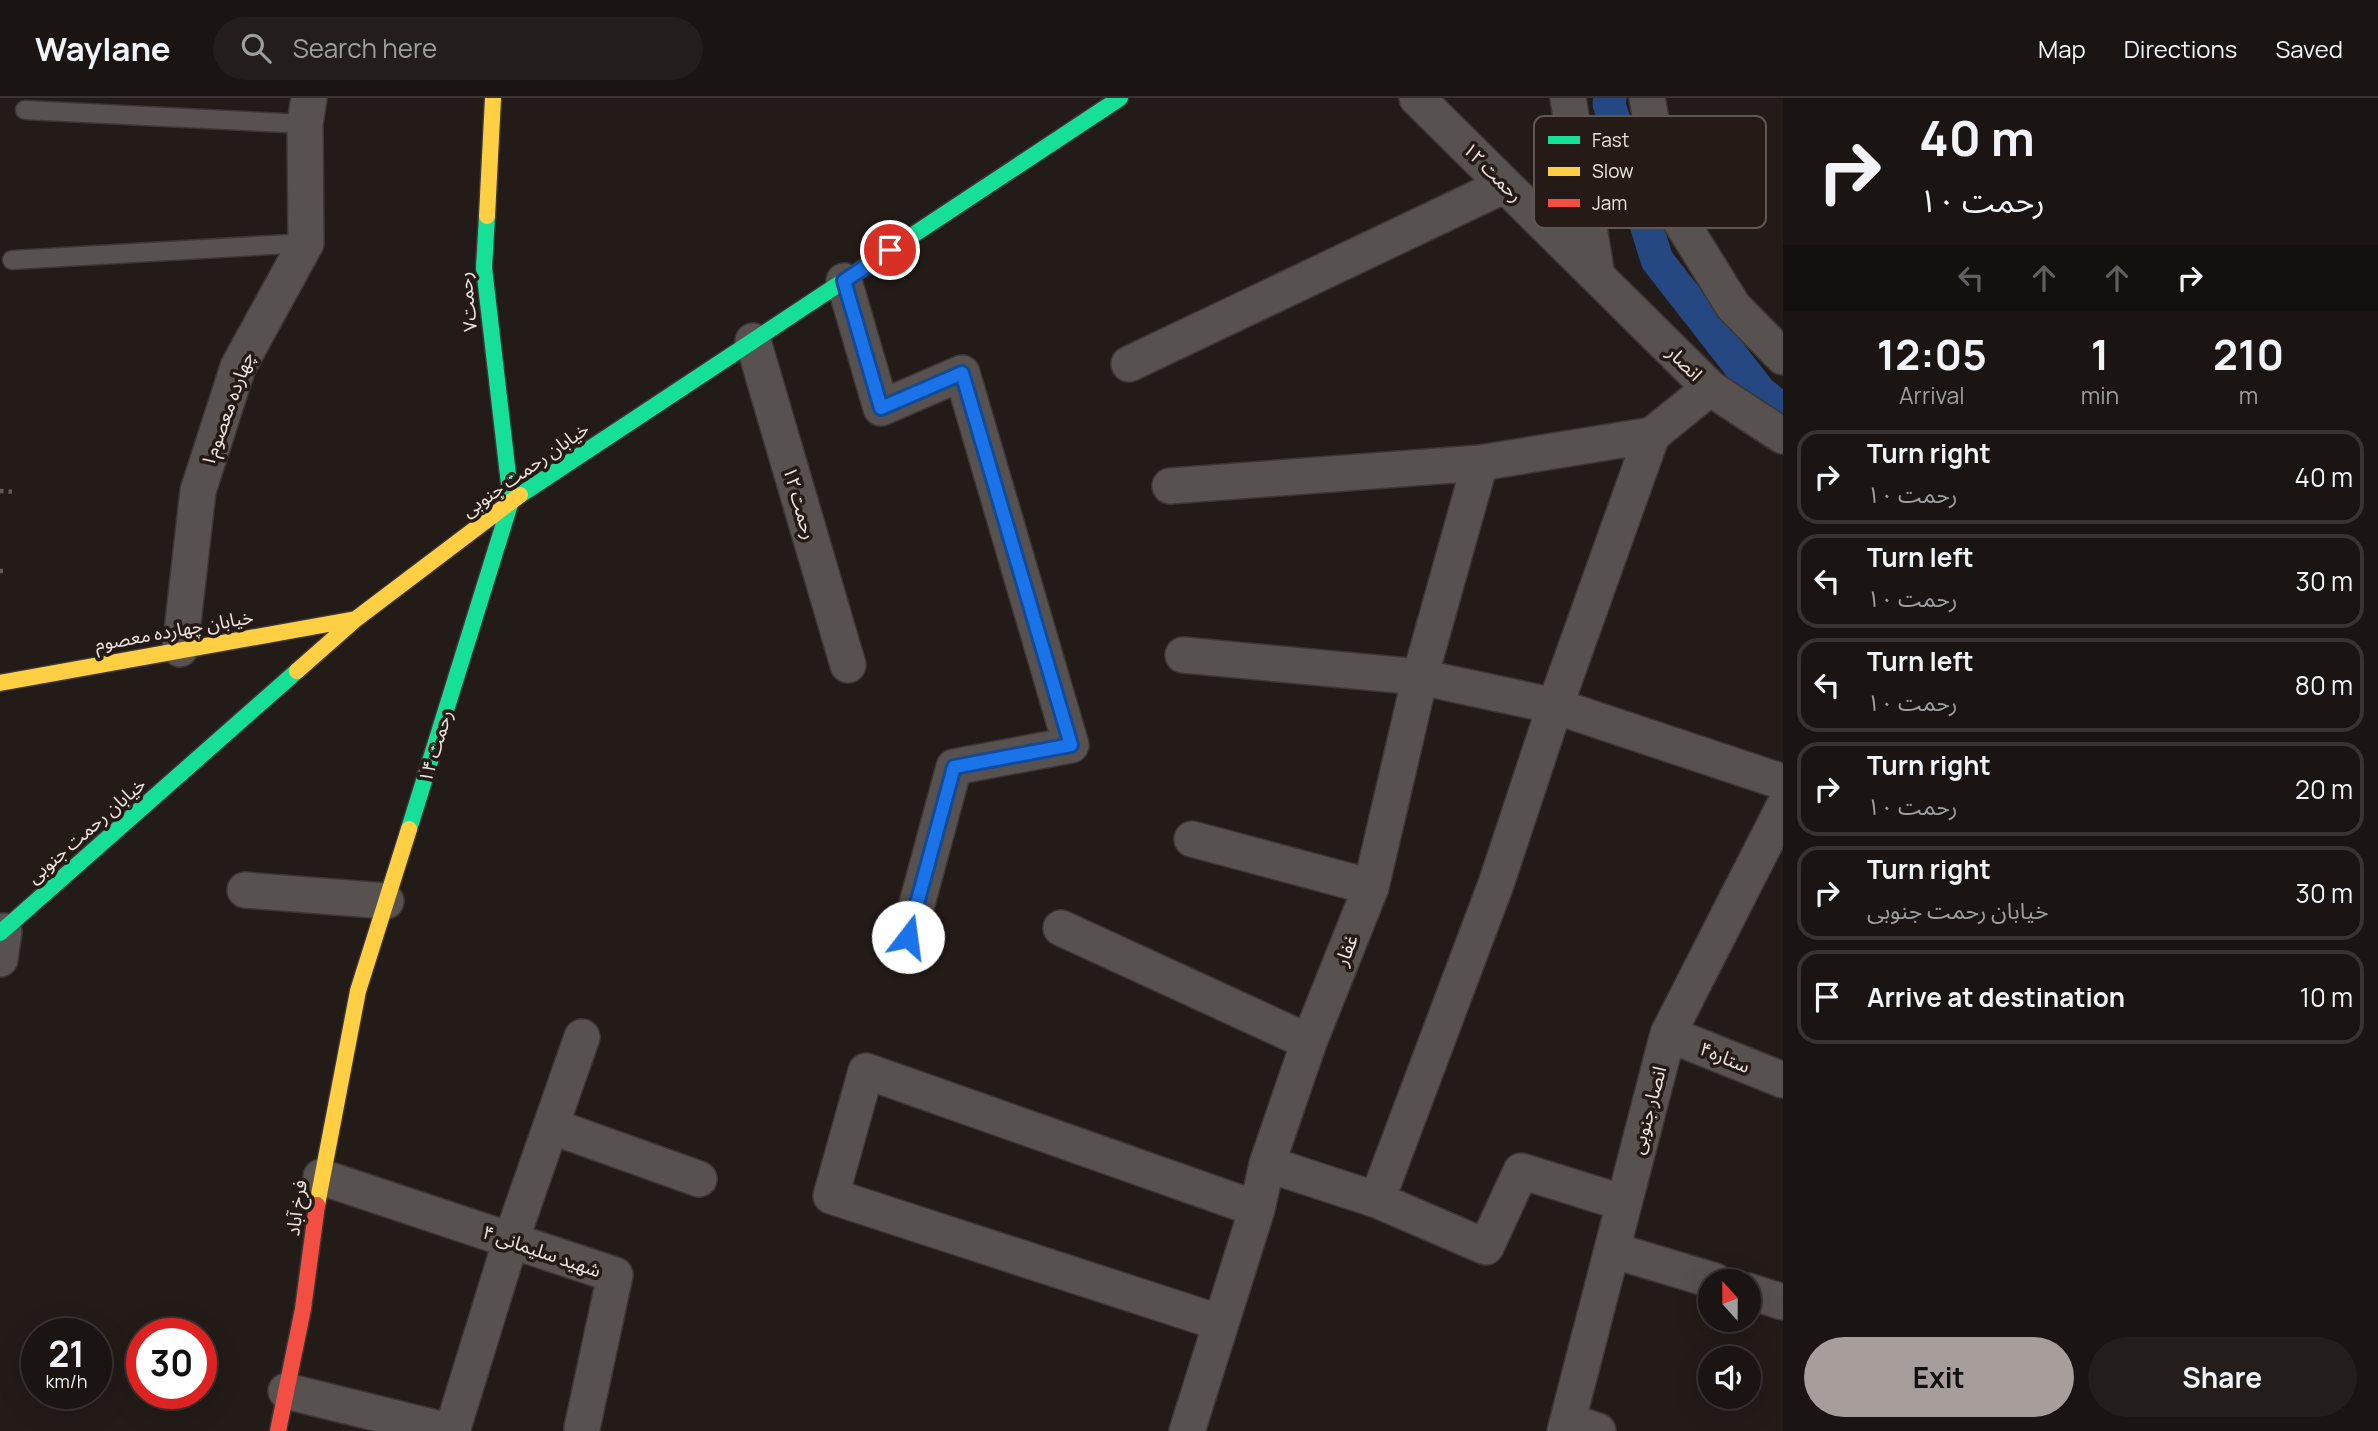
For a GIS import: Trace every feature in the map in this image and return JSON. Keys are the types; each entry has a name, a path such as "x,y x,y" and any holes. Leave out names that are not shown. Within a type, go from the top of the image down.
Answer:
{"street":[{"name":"رحمت۷","path":"492,98 484,268 511,501"},
{"name":"خیابان رحمت جنوبی","path":"1,941 356,620 511,501 1120,98"},
{"name":"رحمت ۱۲","path":"1418,98 1534,214"},
{"path":"1568,98 1571,116"},
{"path":"1647,98 1650,116"},
{"name":"چهارده معصوم۱","path":"180,649 198,491 238,368 306,243 307,111"},
{"path":"1129,364 1505,185"},
{"name":"رحمت ۱۲","path":"1548,228 1597,276"},
{"path":"1589,228 1597,276"},
{"path":"1685,228 1733,306 1783,357"},
{"name":"انصار","path":"1597,276 1710,388 1783,436"},
{"path":"844,281 881,408 962,373 1071,745 954,767 908,937"},
{"name":"رحمت ۱۲","path":"753,341 848,665"},
{"path":"1170,486 1480,463 1652,435 1710,388"},
{"path":"1377,1200 1496,884 1652,435"},
{"name":"غفار","path":"1187,1431 1257,1209 1266,1164 1309,1042 1371,887 1420,677 1480,463"},
{"name":"رحمت ۱۴","path":"358,991 511,501"},
{"name":"خیابان چهارده معصوم","path":"0,683 180,649 356,620"},
{"path":"1183,655 1420,677 1556,706 1783,782"},
{"name":"انصار جنوبی","path":"1577,1428 1612,1250 1668,1034 1783,808"},
{"path":"1192,839 1371,887"},
{"path":"245,890 386,901"},
{"path":"1061,928 1309,1042"},
{"name":"فرخ آباد","path":"278,1431 303,1309 321,1177 358,991"},
{"name":"ستاره۴","path":"1668,1034 1783,1080"},
{"path":"286,1391 450,1431 511,1240 582,1037"},
{"path":"1221,1323 831,1196 866,1071 1257,1209"},
{"path":"551,1126 699,1179"},
{"path":"1266,1164 1377,1200 1486,1247 1521,1171 1624,1203"},
{"name":"شهید سلیمانی ۴","path":"321,1177 615,1275 582,1428"},
{"path":"1612,1250 1698,1276"},
{"path":"1761,1295 1783,1302"}],"lane":[{"path":"25,110 307,111"},
{"path":"12,260 306,243"}],"path":[{"path":"0,491 16,492"}],"waterway":[{"path":"1610,98 1613,116"},
{"path":"1647,228 1657,260 1760,392 1783,410"}],"traffic: fast":[{"path":"520,495 1120,98"},
{"path":"409,829 511,501 484,268 487,216"},
{"path":"0,933 297,671"}],"traffic: slow":[{"path":"487,216 493,98"},
{"path":"297,671 356,619 520,495"},
{"path":"0,683 356,619"},
{"path":"317,1205 358,991 409,829"}],"traffic: jam":[{"path":"278,1431 303,1309 317,1205"}],"route":[{"path":"890,250 844,281 881,408 962,373 1071,745 954,767 908,937"}]}
